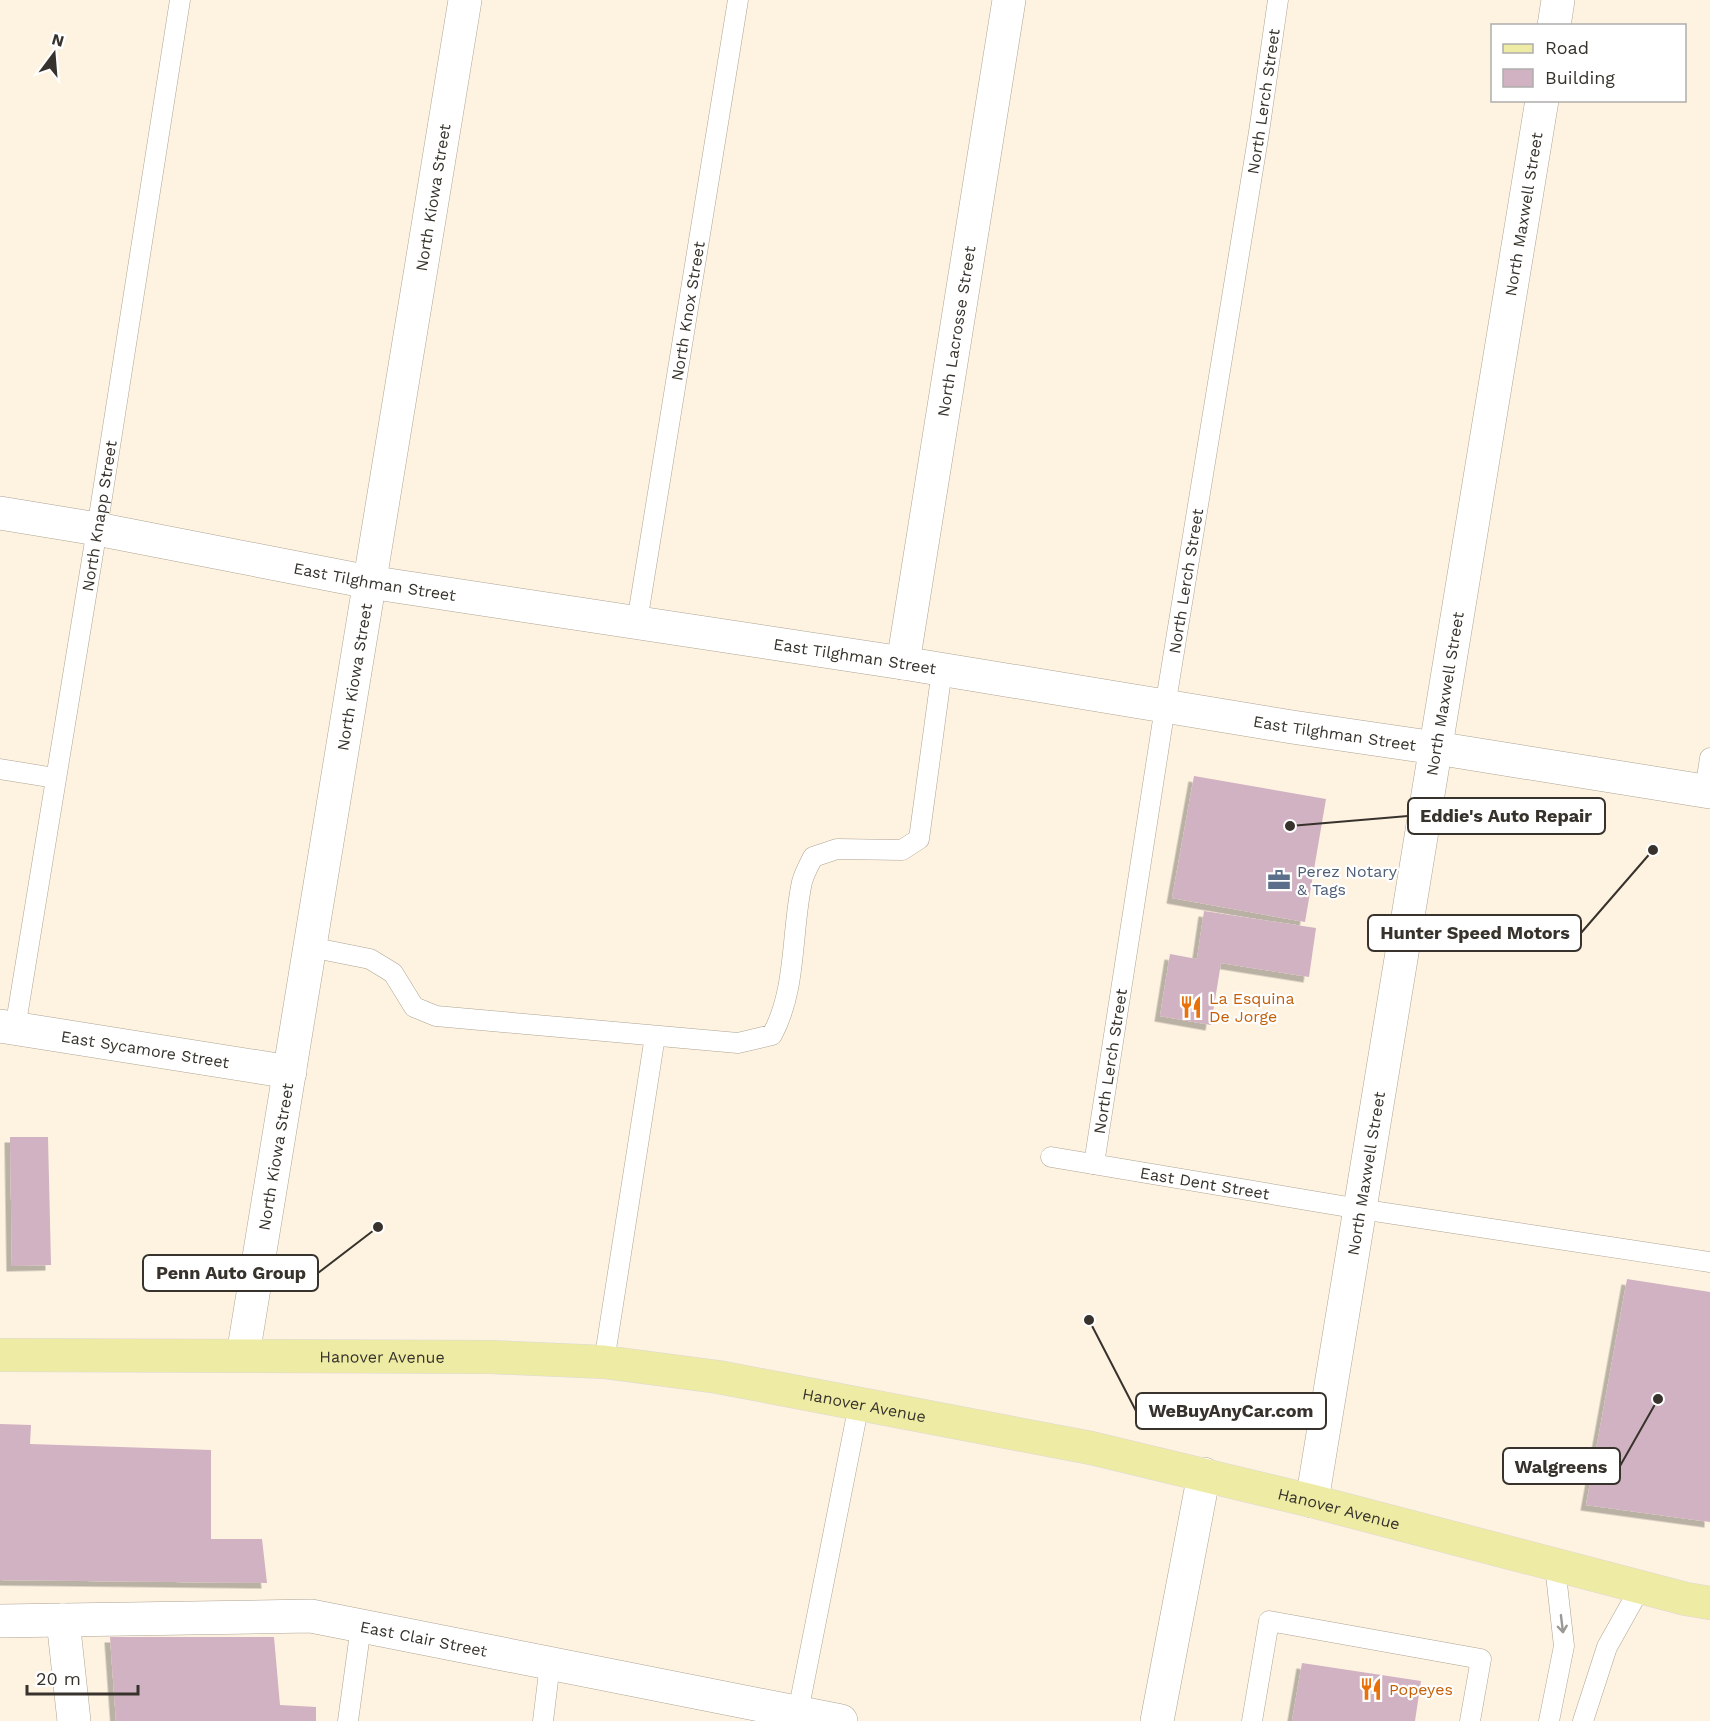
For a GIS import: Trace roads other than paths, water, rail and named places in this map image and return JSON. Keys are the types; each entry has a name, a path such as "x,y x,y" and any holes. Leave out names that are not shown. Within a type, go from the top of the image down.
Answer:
{"main road":[{"name":"Hanover Avenue","path":"0,1355 490,1357 604,1362 718,1377 1091,1448 1311,1501 1640,1588 1710,1603"}],"street":[{"name":"North Kiowa Street","path":"243,1355 465,0"},
{"name":"North Lacrosse Street","path":"903,663 1009,0"},
{"path":"1554,24 1558,0"},
{"name":"North Maxwell Street","path":"1311,1501 1542,102"},
{"name":"East Tilghman Street","path":"0,513 97,529 369,582 942,669 1292,728 1436,748 1707,791"},
{"name":"East Sycamore Street","path":"7,1028 290,1072"},
{"path":"1157,1721 1204,1474"},
{"name":"East Clair Street","path":"0,1621 311,1616 840,1721"},
{"path":"63,1620 74,1721"}],"lane":[{"name":"North Knapp Street","path":"7,1028 55,778 97,529 180,0"},
{"name":"North Knox Street","path":"637,622 738,0"},
{"name":"North Lerch Street","path":"1094,1164 1165,706 1259,132 1278,0"},
{"path":"310,946 370,959 393,973 414,1007 436,1016 738,1043 772,1035 781,1018 792,965 802,881 813,857 837,849 902,850 919,839 942,669"},
{"path":"1707,791 1710,758"},
{"path":"0,769 55,778"},
{"path":"604,1362 655,1036"},
{"name":"East Dent Street","path":"1051,1157 1360,1209 1710,1262"},
{"path":"798,1712 859,1404"},
{"path":"1549,1721 1564,1646 1555,1566"},
{"path":"1583,1721 1607,1647 1640,1588"},
{"path":"1252,1721 1269,1621 1481,1659 1470,1721"},
{"path":"348,1721 361,1626"},
{"path":"543,1721 550,1664"}],"place":[{"name":"Eddie's Auto Repair","path":"1290,826"},
{"name":"Hunter Speed Motors","path":"1653,850"},
{"name":"Perez Notary & Tags","path":"1279,880"},
{"name":"La Esquina De Jorge","path":"1191,1007"},
{"name":"Penn Auto Group","path":"378,1227"},
{"name":"WeBuyAnyCar.com","path":"1089,1320"},
{"name":"Walgreens","path":"1658,1399"},
{"name":"Popeyes","path":"1371,1689"}]}
